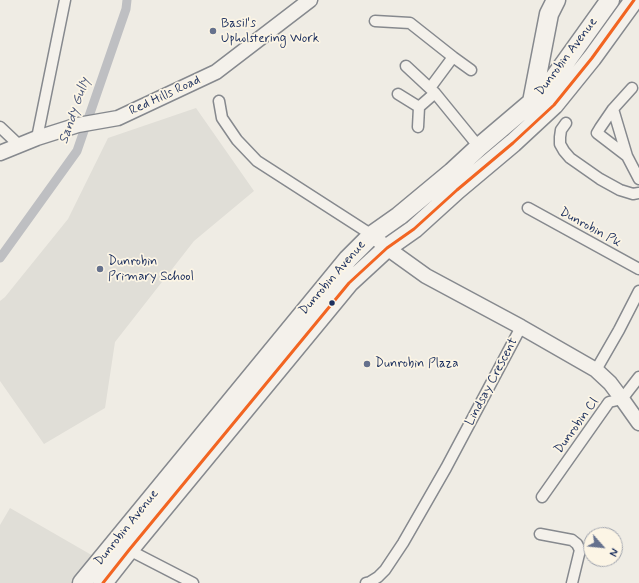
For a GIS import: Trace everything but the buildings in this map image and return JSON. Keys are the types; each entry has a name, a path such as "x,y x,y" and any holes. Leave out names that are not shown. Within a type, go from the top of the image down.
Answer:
{"highway":[{"path":"532,102 549,14 556,0"},
{"name":"Dunrobin Avenue","path":"103,583 124,544 348,259 372,235 399,216 452,172 532,102 552,81 610,0"},
{"name":"Dunrobin Avenue","path":"82,583 124,544 349,283 387,248 414,228 513,143 554,105 592,58 629,7 639,0"}],"main road":[{"name":"Red Hills Road","path":"0,153 78,124 118,118 216,72 310,0"},
{"name":"Lindsay Crescent","path":"372,235 387,248 426,276 521,326"},
{"path":"521,326 596,370 610,383 639,423"}],"street":[{"path":"37,138 65,0"},
{"path":"375,21 410,23 472,70"},
{"path":"418,127 419,107 453,57"},
{"path":"406,66 432,90 479,147"},
{"path":"627,156 597,133 613,109 632,88"},
{"path":"398,94 419,107"},
{"path":"219,100 222,118 238,140 257,160 372,235"},
{"path":"613,109 627,156 639,179"},
{"path":"566,123 561,130 560,144 570,158 600,179 620,190 633,194 639,193"},
{"path":"0,127 19,145"},
{"name":"Dunrobin Pk","path":"528,208 639,269"},
{"path":"596,370 639,291"},
{"name":"Lindsay Crescent","path":"366,583 378,577 385,570 403,543 446,468 521,326"},
{"name":"Dunrobin Cl","path":"542,497 609,402 622,399 639,377"},
{"path":"540,534 572,540 577,544 580,550 572,583"},
{"path":"124,544 193,583"}],"shaded area":[{"name":"Dunrobin Primary School","path":"196,108 254,191 194,241 115,342 105,408 44,444 0,381 0,301 5,297 68,219 108,138"},
{"path":"10,508 95,557 74,583 0,583 0,525"}],"waterway":[{"name":"Sandy Gully","path":"0,258 77,151 126,9 127,0"}],"transit line":[{"path":"103,583 349,283 387,248 414,229 457,190 513,143 554,105 592,58 634,0"}],"place":[{"name":"Basil's Upholstering Work","path":"213,31"},
{"name":"Dunrobin Primary School","path":"100,269"},
{"name":"Dunrobin Plaza","path":"367,364"}]}
